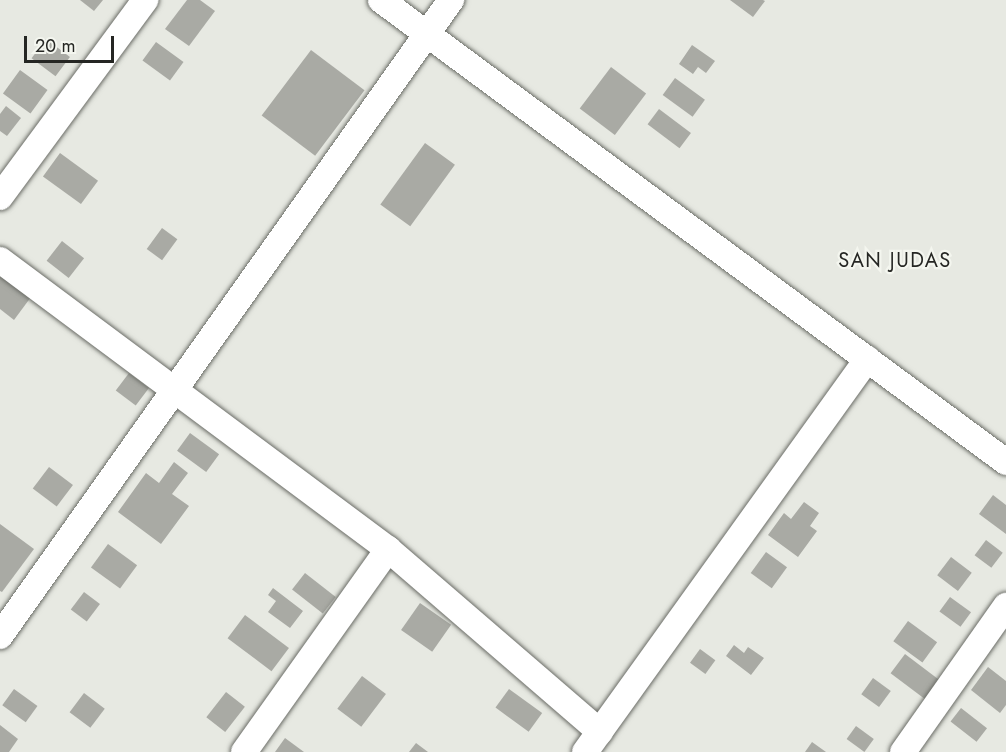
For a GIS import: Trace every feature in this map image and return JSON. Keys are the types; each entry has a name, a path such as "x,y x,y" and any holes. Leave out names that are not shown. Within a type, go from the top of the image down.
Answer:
{"street":[{"path":"0,197 145,0"},
{"path":"381,0 1006,462"},
{"path":"0,636 451,0"},
{"path":"0,260 388,549 592,742 867,359"},
{"path":"244,752 388,549"},
{"path":"903,752 1006,606"}],"building":[{"path":"80,0 103,0 94,11"},
{"path":"187,0 200,0 215,11 189,46 165,29"},
{"path":"730,0 763,0 765,1 753,17"},
{"path":"46,39 70,57 56,76 32,58"},
{"path":"156,42 184,62 170,81 142,61"},
{"path":"692,45 715,61 706,73 698,67 693,74 679,64"},
{"path":"311,50 365,90 315,156 262,115"},
{"path":"611,67 646,93 615,135 580,109"},
{"path":"20,70 48,90 30,113 3,93"},
{"path":"675,78 705,100 693,117 663,95"},
{"path":"6,106 21,118 7,136 0,131 0,114"},
{"path":"659,109 691,133 680,148 648,124"},
{"path":"425,143 455,165 410,226 380,204"},
{"path":"60,153 98,181 81,204 43,176"},
{"path":"162,228 177,239 162,260 147,249"},
{"path":"62,241 84,258 69,278 47,261"},
{"path":"0,274 31,297 14,320 0,309"},
{"path":"129,373 149,388 136,406 116,391"},
{"path":"190,433 219,454 206,472 177,451"},
{"path":"174,462 188,473 172,494 189,506 161,544 118,512 146,473 159,483"},
{"path":"49,467 73,485 57,507 33,489"},
{"path":"993,495 1006,505 1006,534 979,514"},
{"path":"804,502 819,513 810,526 817,531 798,557 768,535 784,513 791,519"},
{"path":"0,524 34,549 2,592 0,591"},
{"path":"986,540 1003,553 991,568 975,555"},
{"path":"108,544 137,565 120,589 91,567"},
{"path":"766,552 787,567 772,588 751,573"},
{"path":"951,557 972,573 958,591 937,575"},
{"path":"305,573 336,597 323,614 292,590"},
{"path":"273,588 303,611 290,628 268,612 276,601 268,595"},
{"path":"84,592 100,604 87,622 71,610"},
{"path":"950,597 971,612 960,627 939,612"},
{"path":"420,603 451,625 432,652 401,630"},
{"path":"245,615 289,648 271,671 228,638"},
{"path":"908,621 937,642 922,662 893,641"},
{"path":"734,645 744,653 748,647 764,658 751,675 726,656"},
{"path":"700,649 715,660 705,674 690,663"},
{"path":"905,654 939,680 925,699 891,673"},
{"path":"988,667 1006,681 1006,705 1000,713 971,690"},
{"path":"362,676 386,694 361,727 337,709"},
{"path":"873,678 891,691 879,707 861,694"},
{"path":"14,689 37,706 26,722 2,705"},
{"path":"509,689 542,713 529,732 495,708"},
{"path":"226,692 245,707 225,732 206,717"},
{"path":"84,693 105,709 90,728 70,712"},
{"path":"961,708 987,728 977,742 951,721"},
{"path":"0,725 18,739 9,752 0,752"},
{"path":"856,726 874,739 864,752 847,739"},
{"path":"285,738 304,752 275,752"},
{"path":"812,742 826,752 805,752"},
{"path":"416,743 428,752 409,752"}],"district":[{"name":"SAN JUDAS","path":"895,260"}]}
